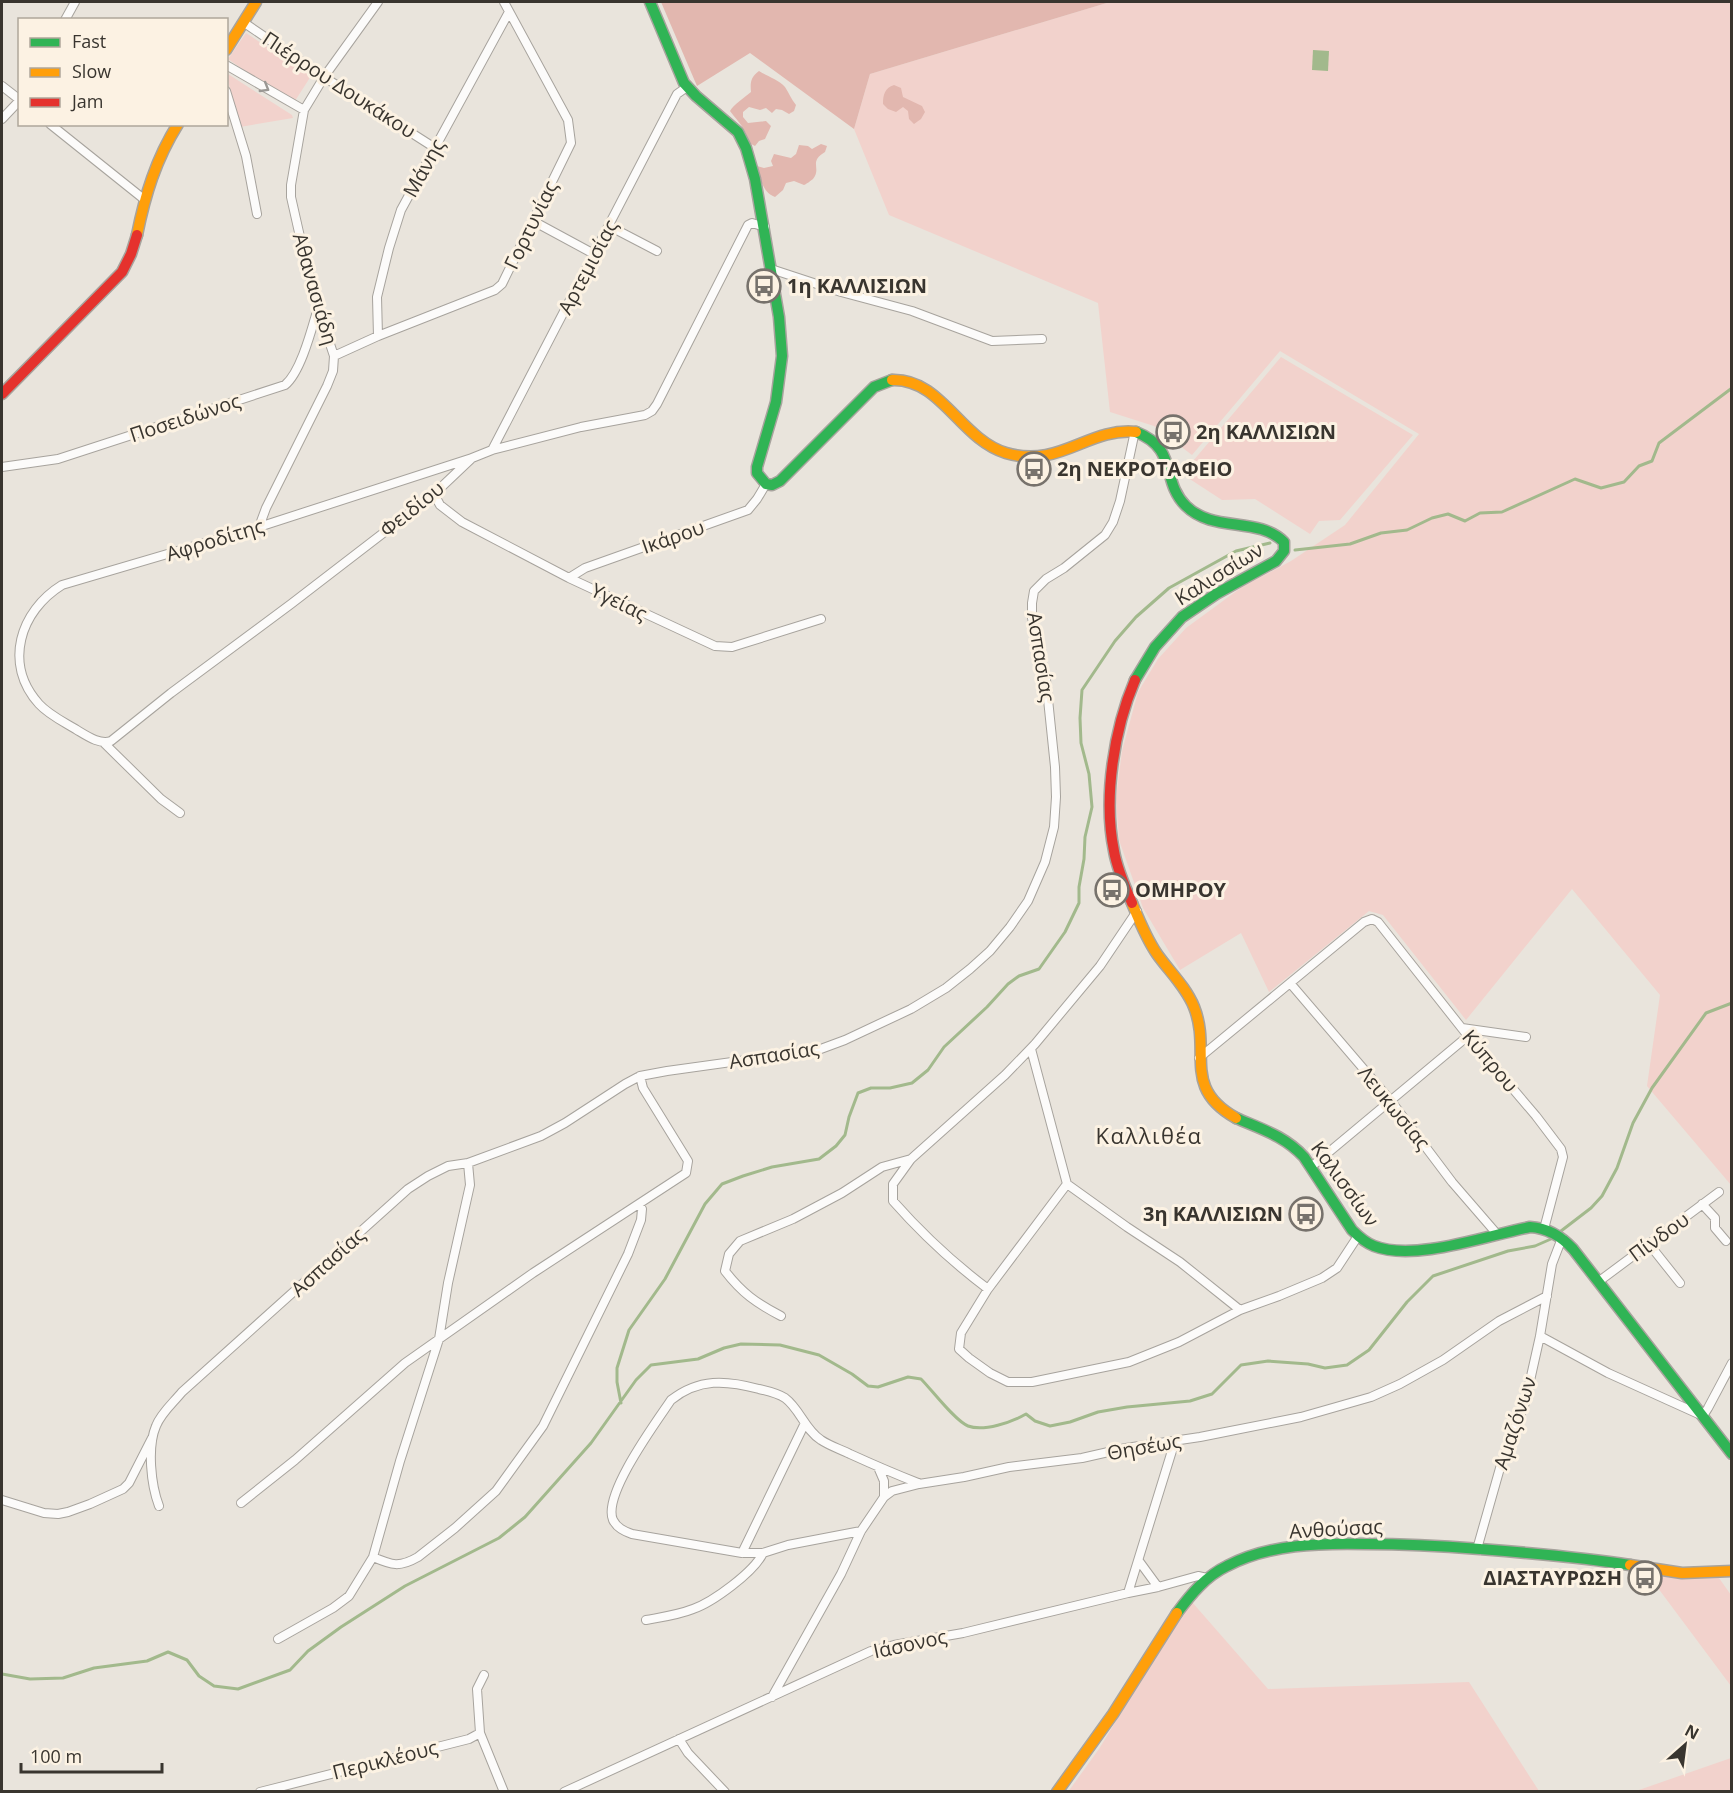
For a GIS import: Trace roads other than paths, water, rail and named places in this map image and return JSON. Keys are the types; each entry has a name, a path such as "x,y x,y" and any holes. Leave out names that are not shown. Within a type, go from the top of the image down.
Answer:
{"main road":[{"path":"228,47 256,2"},
{"path":"650,2 687,87 731,126 742,139 755,179 779,317 782,356 776,402 757,467 758,473 766,484 772,485 780,481 874,387 885,380 897,378 908,379 918,384 975,437 1000,452 1017,456 1045,458 1121,430 1135,431"},
{"path":"2,394 122,272 134,247 158,157 177,126"},
{"name":"Καλισσίων","path":"1135,431 1157,442 1164,454 1174,489 1191,511 1210,520 1272,532 1281,539 1284,549 1274,562 1212,596 1180,619 1150,654 1134,683 1126,706 1111,775 1113,850 1155,952 1187,994 1195,1010 1200,1027 1199,1058 1203,1085 1218,1106 1236,1118 1286,1140 1298,1149 1358,1236 1377,1249 1394,1251 1429,1248 1530,1227 1544,1229 1562,1238 1573,1249 1731,1454"},
{"name":"Ανθούσας","path":"1057,1791 1130,1689 1169,1626 1189,1599 1207,1578 1234,1561 1301,1545 1399,1544 1610,1562 1682,1573 1731,1571"}],"street":[{"path":"66,18 75,2"},
{"name":"Αθανασιάδη","path":"259,526 333,370 334,356 318,308 291,197 303,110 378,2"},
{"name":"Γορτυνίας","path":"334,356 378,336 495,290 502,284 571,143 568,120 504,2"},
{"name":"Μάνης","path":"378,336 377,297 401,210 509,12"},
{"name":"Πιέρρου Δουκάκου","path":"243,22 435,148"},
{"path":"228,66 303,110"},
{"path":"2,86 18,98"},
{"name":"Αρτεμισίας","path":"492,450 677,94 687,87"},
{"path":"228,98 246,156 257,214"},
{"path":"2,119 18,102"},
{"path":"52,126 145,200"},
{"path":"533,221 594,254"},
{"name":"Φειδίου","path":"104,743 116,738 171,693 434,494 472,458 492,450 581,427 645,415 652,411 748,225 752,223 765,227"},
{"path":"609,226 657,251"},
{"path":"771,269 841,292 912,311 992,341 1042,339"},
{"name":"Ποσειδώνος","path":"2,467 58,459 285,385 296,370 318,308"},
{"name":"Ασπασίας","path":"159,1506 150,1475 153,1437 163,1413 182,1392 408,1189 448,1166 468,1163 542,1136 640,1076 818,1050 845,1040 911,1009 946,988 990,951 1028,901 1038,881 1054,827 1055,767 1046,680 1032,618 1034,591 1046,579 1064,568 1105,535 1113,522 1120,501 1135,431"},
{"name":"Αφροδίτης","path":"104,743 90,738 57,719 40,705 24,680 20,645 23,630 36,606 51,591 62,585 259,526 472,458"},
{"name":"Ικάρου","path":"569,578 585,568 748,510 758,499 766,484"},
{"name":"Υγείας","path":"434,494 440,505 462,522 569,578 715,646 732,647 821,619"},
{"path":"104,743 160,799 180,813"},
{"path":"988,1289 948,1258 893,1201 893,1184 911,1160 1005,1075 1031,1048 1100,966 1137,911"},
{"name":"Κύπρου","path":"1290,983 1364,922 1372,919 1378,922 1561,1149 1563,1157 1544,1229"},
{"path":"1199,1058 1290,983"},
{"name":"Λευκωσίας","path":"1290,983 1391,1101 1452,1182 1497,1234"},
{"path":"1462,1028 1526,1037"},
{"path":"1311,1167 1468,1036"},
{"path":"1031,1048 1067,1184 1180,1262 1240,1310"},
{"path":"241,1503 295,1460 405,1364 551,1261 686,1173 688,1161 644,1088 640,1076"},
{"path":"781,1316 757,1304 738,1288 725,1270 729,1254 740,1242 793,1219 842,1193 882,1167 911,1160"},
{"path":"278,1639 333,1608 349,1596 373,1557 400,1461 439,1339 448,1283 470,1185 468,1163"},
{"path":"1067,1184 988,1289 961,1333 959,1349 990,1373 1008,1382 1032,1382 1129,1362 1179,1342 1240,1310 1322,1278 1337,1268 1358,1236"},
{"name":"Πίνδου","path":"1598,1282 1719,1192"},
{"path":"1702,1204 1715,1218 1715,1228 1726,1241"},
{"path":"373,1557 397,1565 408,1563 418,1557 477,1510 496,1491 518,1463 543,1426 628,1254 641,1220 642,1209 639,1205"},
{"path":"1547,1296 1552,1264 1562,1238"},
{"path":"1649,1244 1680,1283"},
{"name":"Αμαζόνων","path":"1477,1549 1502,1461 1525,1403 1547,1296"},
{"name":"Θησέως","path":"884,1497 892,1491 919,1484 1009,1467 1082,1458 1301,1417 1371,1397 1443,1360 1499,1321 1547,1296"},
{"path":"1540,1336 1608,1373 1702,1416 1731,1363"},
{"path":"861,1531 788,1545 763,1553 742,1553 632,1534 622,1530 613,1520 612,1506 620,1481 646,1436 671,1400 692,1387 702,1384 739,1384 777,1394 800,1413 818,1438 919,1484"},
{"path":"742,1553 805,1423"},
{"path":"2,1500 44,1513 58,1514 90,1504 123,1489 129,1483 153,1437"},
{"path":"1128,1593 1175,1441"},
{"path":"772,1697 841,1574 861,1531 884,1497 884,1481 878,1467"},
{"path":"646,1620 688,1611 710,1600 746,1574 759,1561 763,1553"},
{"path":"1139,1561 1158,1587"},
{"name":"Ιάσονος","path":"564,1791 871,1651 894,1644 963,1633 1198,1576 1207,1578"},
{"path":"484,1675 477,1689 480,1733 504,1791"},
{"name":"Περικλέους","path":"260,1791 289,1788 469,1739 480,1733"},
{"path":"679,1739 688,1753 725,1791"}],"waterway":[{"path":"1295,550 1350,544 1381,533 1407,530 1432,518 1448,514 1465,521 1480,513 1502,512 1575,479 1601,488 1624,482 1639,466 1652,461 1659,443 1732,388"},
{"path":"621,1403 617,1368 629,1330 665,1279 705,1204 722,1184 772,1167 819,1159 836,1146 845,1135 858,1093 871,1088 890,1088 912,1083 928,1070 944,1047 1008,984 1019,976 1039,969 1065,932 1079,903 1085,837 1092,807 1089,774 1081,743 1082,690 1115,641 1136,617 1169,588 1236,551 1270,543"},
{"path":"1561,1231 1591,1208 1602,1196 1617,1168 1633,1123 1652,1088 1706,1013 1732,1003"},
{"path":"2,1674 30,1679 63,1678 94,1668 147,1661 168,1652 187,1660 199,1676 214,1686 238,1689 290,1670 308,1651 341,1627 405,1586 499,1538 525,1517 591,1443 636,1380 651,1365 698,1359 724,1348 741,1344 780,1345 819,1355 868,1386 878,1387 908,1377 921,1379 950,1412 968,1426 990,1427 1026,1414 1035,1421 1050,1426 1098,1412 1190,1401 1212,1394 1241,1365 1268,1361 1308,1364 1325,1368 1347,1365 1369,1350 1407,1302 1433,1276 1508,1251 1535,1246 1551,1239"}],"place":[{"name":"1η ΚΑΛΛΙΣΙΩΝ","path":"764,286"},
{"name":"2η ΚΑΛΛΙΣΙΩΝ","path":"1173,432"},
{"name":"2η ΝΕΚΡΟΤΑΦΕΙΟ","path":"1034,469"},
{"name":"ΟΜΗΡΟΥ","path":"1112,890"},
{"name":"3η ΚΑΛΛΙΣΙΩΝ","path":"1306,1214"},
{"name":"ΔΙΑΣΤΑΥΡΩΣΗ","path":"1645,1578"}],"district":[{"name":"Καλλιθέα","path":"1149,1136"}]}
